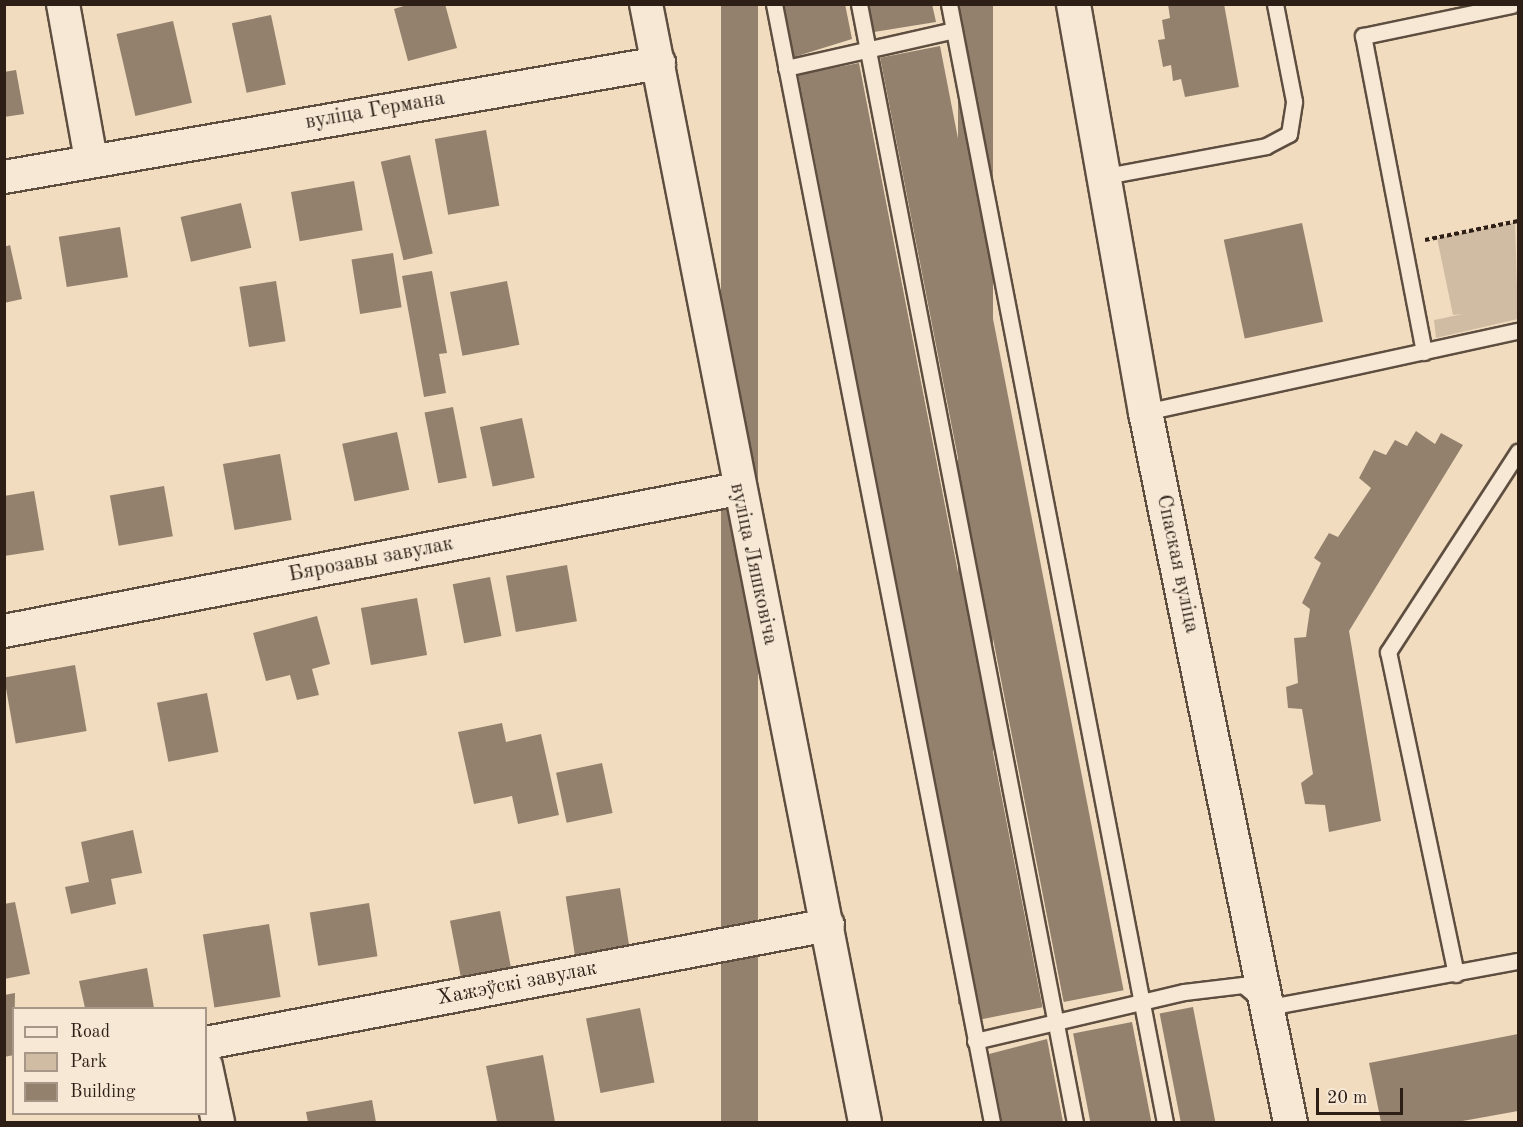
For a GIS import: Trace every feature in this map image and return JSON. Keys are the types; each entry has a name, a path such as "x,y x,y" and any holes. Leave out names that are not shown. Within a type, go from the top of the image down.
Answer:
{"street":[{"path":"63,4 91,159"},
{"name":"вуліца Ляшковіча","path":"646,4 659,63 737,489 828,925 865,1122"},
{"name":"Спаская вуліца","path":"1073,4 1106,176 1145,412 1269,1007 1290,1122"},
{"name":"вуліца Германа","path":"4,177 91,159 659,63"},
{"name":"Бярозавы завулак","path":"4,631 737,489"},
{"name":"Хажэўскі завулак","path":"207,1042 828,925"},
{"path":"207,1071 218,1122"}],"lane":[{"path":"774,4 992,1122"},
{"path":"859,4 1058,1021 1075,1122"},
{"path":"949,4 1165,1122"},
{"path":"1106,176 1266,146 1289,134 1294,101 1275,4"},
{"path":"1424,352 1363,36 1512,4"},
{"path":"786,68 867,47 954,30"},
{"path":"1145,412 1518,330"},
{"path":"1456,974 1388,652 1518,452"},
{"path":"975,1041 1143,1000 1243,985 1269,1007 1518,961"}],"path":[{"path":"1416,243 1518,220"}],"green space":[{"path":"1515,222 1518,319 1436,338 1434,320 1463,314 1453,315 1437,238"}],"building":[{"path":"410,4 445,4 457,48 408,61 394,9"},
{"path":"721,4 758,4 758,1122 721,1122"},
{"path":"784,4 845,4 852,39 794,57"},
{"path":"869,4 932,4 936,22 874,32"},
{"path":"958,4 993,4 993,1004 958,1004"},
{"path":"1168,4 1224,4 1239,87 1185,97 1181,79 1173,81 1171,65 1163,67 1158,40 1165,39 1162,20 1170,18"},
{"path":"271,15 286,84 247,93 232,23"},
{"path":"173,21 192,103 135,116 116,34"},
{"path":"940,46 1124,990 1064,1002 880,58"},
{"path":"859,63 1043,1007 982,1019 798,75"},
{"path":"16,70 24,114 4,117 4,72"},
{"path":"486,130 499,206 448,215 435,139"},
{"path":"410,155 433,253 403,260 381,162"},
{"path":"354,181 363,230 300,241 291,192"},
{"path":"241,203 251,248 191,262 181,217"},
{"path":"1302,223 1323,322 1245,338 1224,240"},
{"path":"120,227 128,277 67,287 59,237"},
{"path":"10,245 22,299 4,303 4,247"},
{"path":"393,253 402,307 360,314 352,260"},
{"path":"432,271 447,353 439,354 446,393 424,397 402,276"},
{"path":"276,281 286,341 249,347 239,287"},
{"path":"507,281 519,345 462,356 450,292"},
{"path":"453,407 467,478 438,483 425,413"},
{"path":"522,418 535,478 493,487 480,427"},
{"path":"1416,431 1435,444 1441,433 1463,445 1349,631 1381,821 1329,832 1325,805 1305,804 1301,783 1313,774 1302,709 1288,708 1286,687 1298,683 1294,638 1306,637 1310,609 1302,603 1321,563 1314,558 1329,533 1338,537 1371,488 1359,478 1374,450 1386,455 1395,440 1407,446"},
{"path":"397,432 409,490 354,501 342,444"},
{"path":"280,454 292,520 235,530 223,464"},
{"path":"164,486 173,536 119,546 110,496"},
{"path":"34,491 44,550 4,556 4,496"},
{"path":"567,565 577,621 516,632 506,576"},
{"path":"490,577 501,636 464,643 453,584"},
{"path":"417,598 427,655 371,665 361,608"},
{"path":"317,616 330,664 312,669 319,695 297,700 290,675 266,681 253,633"},
{"path":"75,665 87,731 16,743 4,678"},
{"path":"207,693 218,752 168,762 157,703"},
{"path":"502,723 506,742 541,734 559,815 518,824 512,796 474,804 458,732"},
{"path":"602,763 613,813 567,823 556,773"},
{"path":"133,830 142,873 111,879 116,904 71,914 65,887 89,882 81,842"},
{"path":"620,888 630,953 576,962 566,897"},
{"path":"15,902 30,974 4,979 4,904"},
{"path":"369,903 377,956 318,966 310,912"},
{"path":"500,911 514,983 464,992 450,921"},
{"path":"269,924 281,997 214,1008 203,934"},
{"path":"147,968 154,1007 85,1007 79,981"},
{"path":"15,993 15,1007 12,1007 12,1055 4,1057 4,995"},
{"path":"1193,1007 1215,1122 1181,1122 1160,1013"},
{"path":"640,1008 655,1083 601,1093 586,1018"},
{"path":"1132,1022 1151,1122 1090,1122 1073,1033"},
{"path":"1518,1034 1518,1111 1457,1122 1381,1122 1369,1063"},
{"path":"1047,1039 1063,1122 1002,1122 989,1054"},
{"path":"543,1055 555,1122 497,1122 486,1066"},
{"path":"372,1100 376,1122 308,1122 306,1112"}]}
